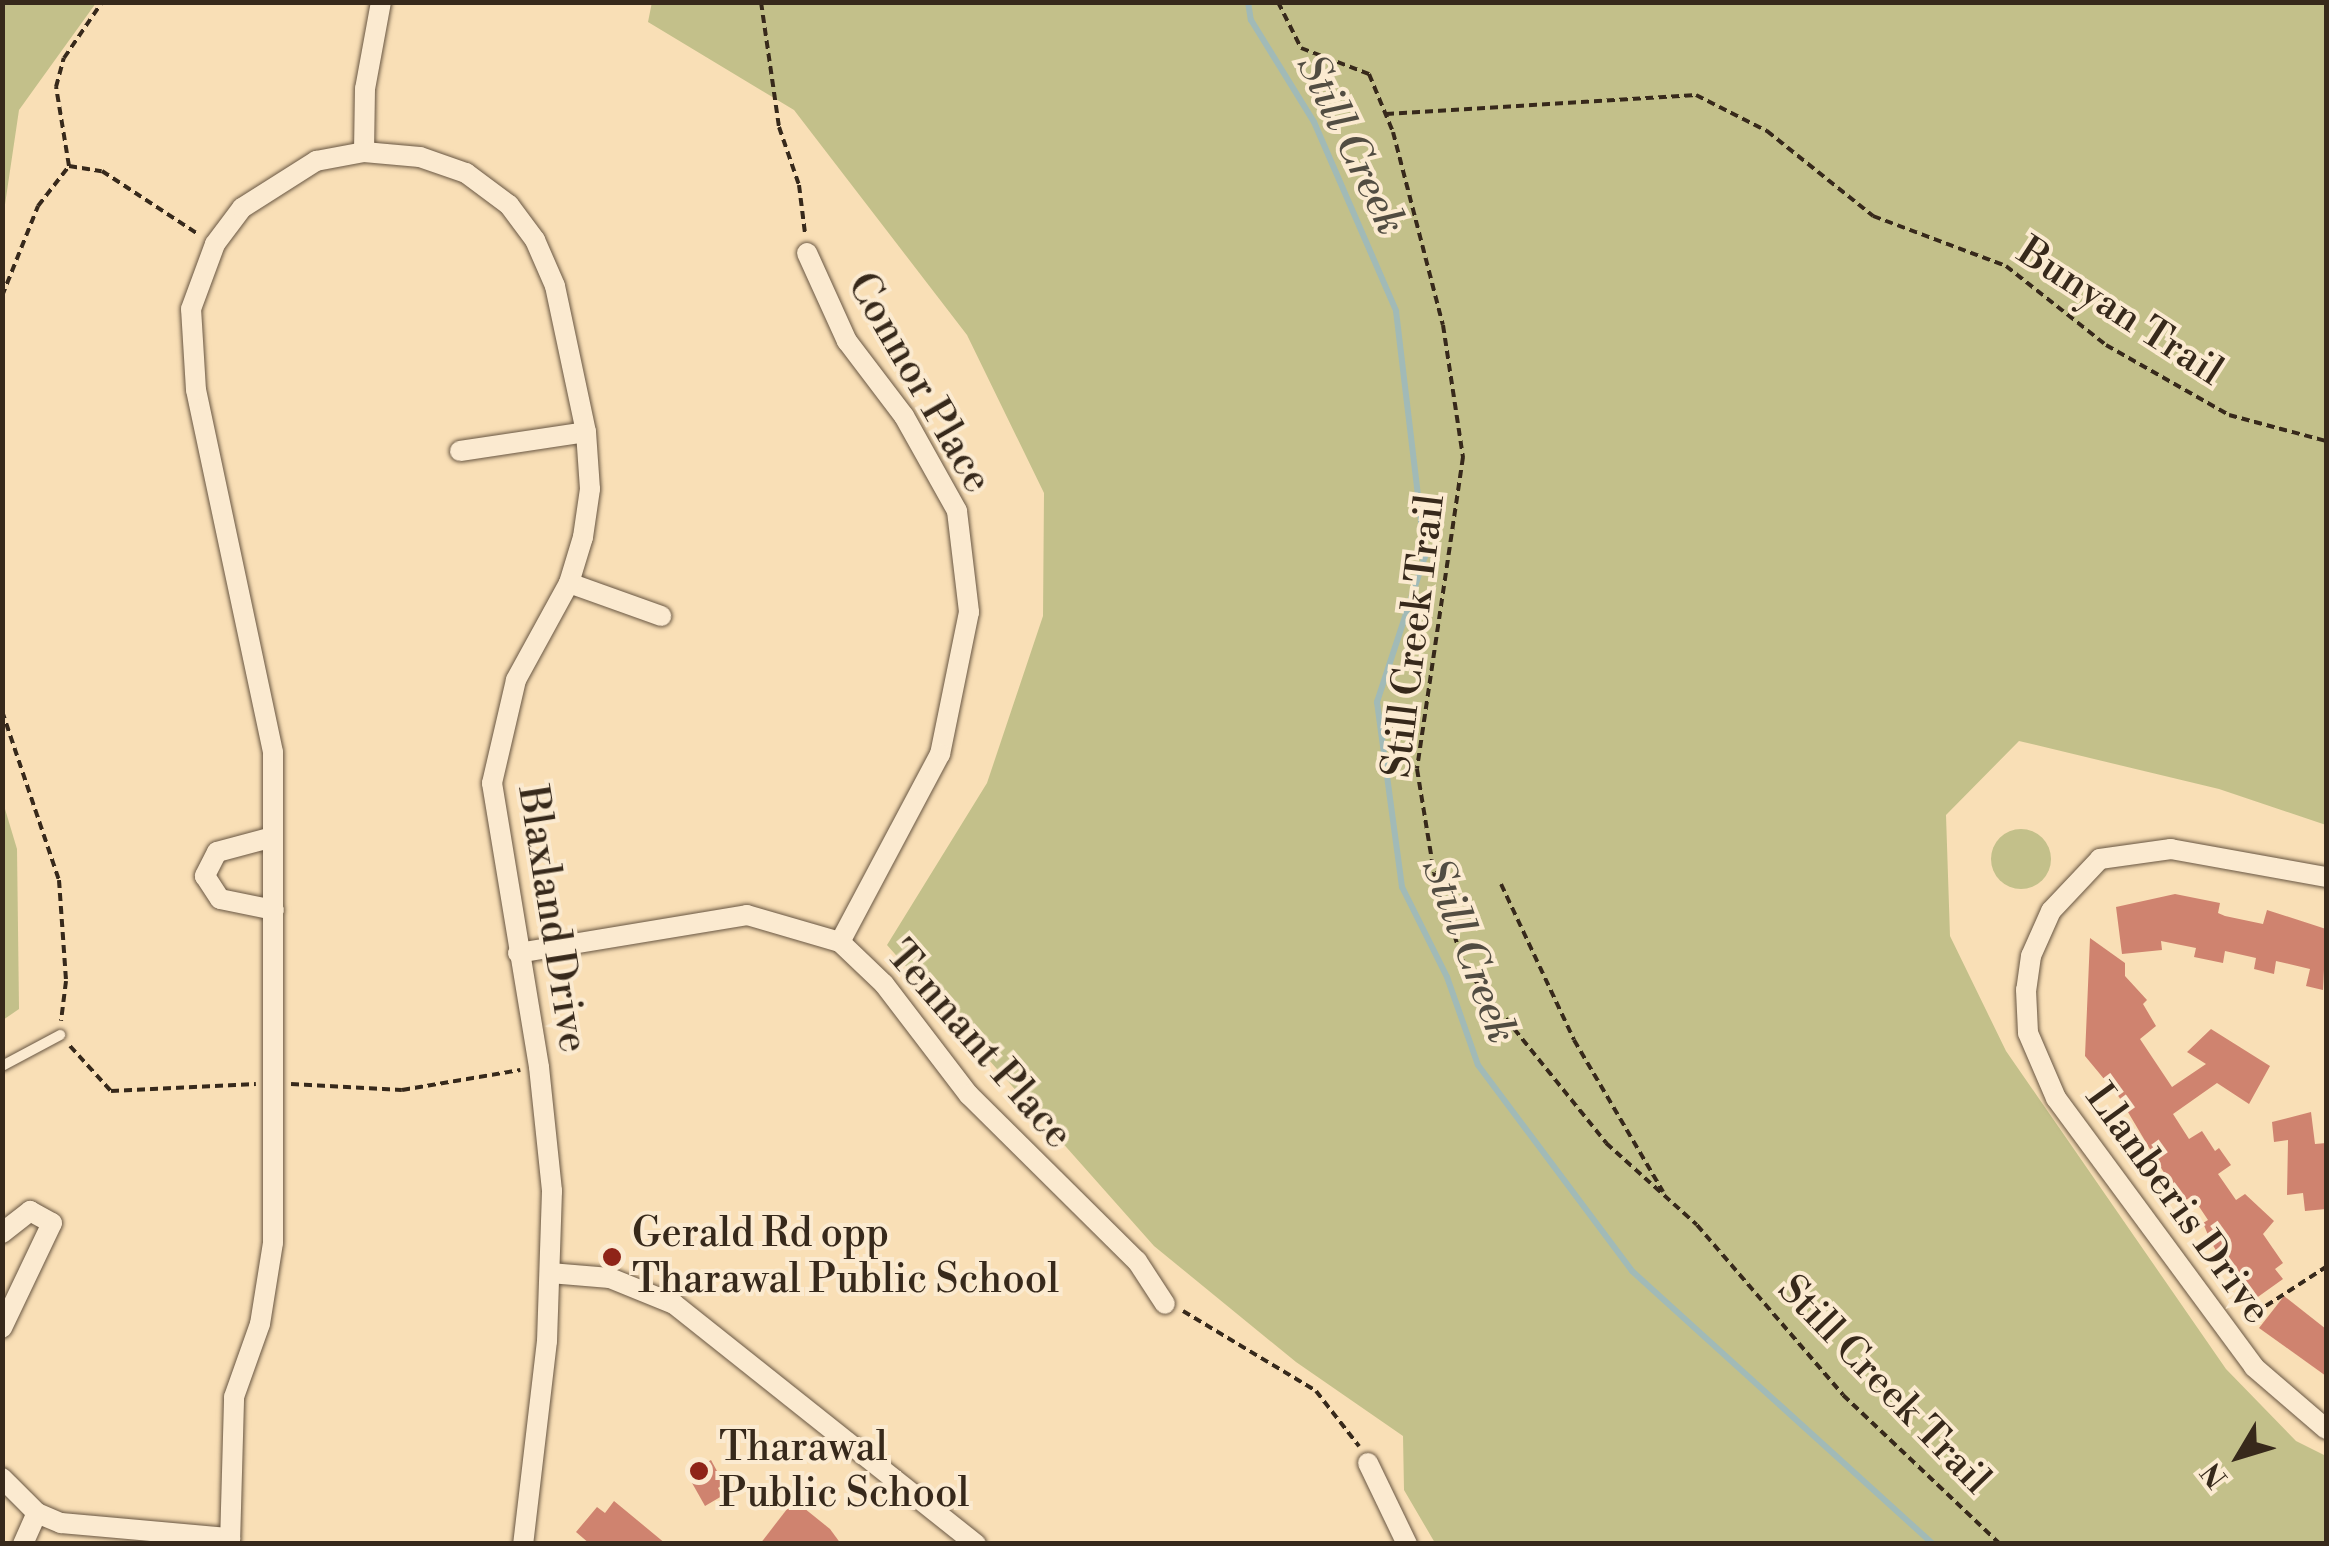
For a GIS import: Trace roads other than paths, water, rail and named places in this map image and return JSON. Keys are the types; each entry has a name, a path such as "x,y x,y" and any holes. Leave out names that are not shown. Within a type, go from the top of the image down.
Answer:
{"street":[{"path":"364,152 365,90 381,2"},
{"name":"Blaxland Drive","path":"230,1541 234,1398 270,1282 275,1083 273,752 190,350 198,278 214,244 242,208 316,160 364,152 420,157 466,173 509,206 535,240 555,286 586,432 590,489 569,584 516,680 492,783 539,1067 552,1191 550,1273 523,1544"},
{"name":"Connor Place","path":"807,253 847,341 904,416 957,511 969,612 940,754 840,942"},
{"path":"460,451 586,432"},
{"path":"569,584 662,616"},
{"path":"273,838 217,852 205,876 220,898 274,910"},
{"name":"Llanberis Drive","path":"2326,878 2171,849 2100,859 2051,911 2030,956 2026,990 2028,1032 2056,1098 2228,1330 2288,1401 2326,1430"},
{"name":"Tennant Place","path":"518,953 747,915 840,942 884,984 980,1108 1137,1261 1165,1304"},
{"path":"2,1233 30,1211 52,1223 2,1328"},
{"path":"550,1273 610,1278 674,1304 976,1544"},
{"path":"1368,1463 1407,1544"},
{"path":"2,1478 38,1513 62,1523 230,1541"},
{"path":"23,1544 38,1513"}],"lane":[{"path":"2,1066 60,1035"}],"waterway":[{"name":"Still Creek","path":"1248,2 1251,20 1314,122 1396,311 1425,556 1377,702 1402,887 1447,977 1478,1065 1632,1271 1933,1544"}],"place":[{"name":"Gerald Rd opp Tharawal Public School","path":"612,1257"},
{"name":"Tharawal Public School","path":"699,1471"}]}
